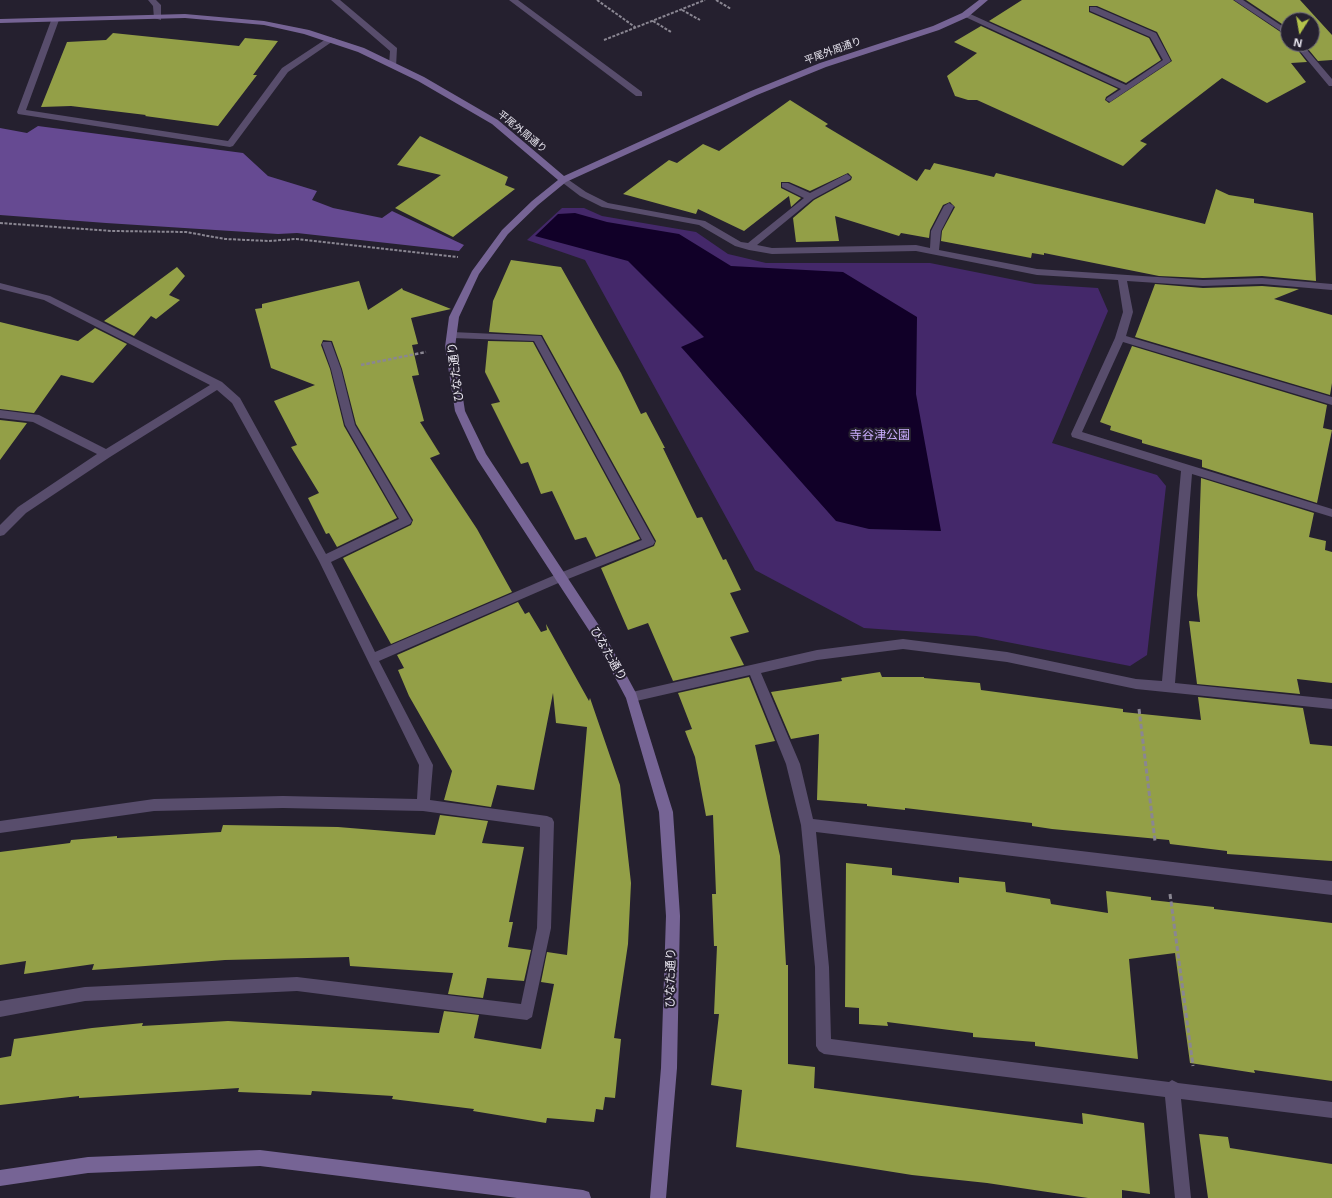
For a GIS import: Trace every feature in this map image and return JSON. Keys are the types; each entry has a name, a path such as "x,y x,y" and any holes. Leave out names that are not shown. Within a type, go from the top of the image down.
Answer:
{"street":[{"path":"152,0 157,5 158,18"},
{"path":"335,0 394,50 393,65"},
{"path":"514,0 639,94"},
{"name":"平尾外周通り","path":"0,21 158,18 185,16 264,23 332,39 361,50 393,65 495,122 562,180 768,87 823,65 936,28 965,15 984,0"},
{"path":"1238,0 1280,29"},
{"path":"1093,9 1153,35 1167,61 1110,100"},
{"path":"965,15 1126,88"},
{"path":"56,20 21,112 230,144 285,70 332,39"},
{"path":"1305,52 1332,84"},
{"path":"749,247 810,197 847,177"},
{"path":"562,180 583,194 606,205 702,223 738,244 772,251 916,248 1037,272 1203,283 1262,281 1332,287"},
{"name":"ひなた通り","path":"562,180 535,203 505,232 475,273 454,317 451,341 460,411 481,456 559,578 598,634 632,697 666,812 673,916 670,1068 658,1198"},
{"path":"785,185 810,197"},
{"path":"934,251 936,231 949,206"},
{"path":"1122,278 1128,312 1120,338 1076,434 1332,513"},
{"path":"0,286 47,298 218,385 236,401 324,560 426,765 423,805"},
{"path":"372,659 559,578 649,542 537,338 451,341"},
{"path":"1120,338 1332,400"},
{"path":"324,560 406,521 350,425 336,369 327,344"},
{"path":"0,532 22,510 106,454 218,385"},
{"path":"0,414 36,418 106,454"},
{"path":"1168,686 1187,469"},
{"path":"632,697 817,655 902,644 1007,657 1136,684 1168,686 1332,704"},
{"path":"754,670 793,764 808,825 822,967 824,1046 1172,1088 1332,1110"},
{"path":"0,827 154,805 283,802 423,805 547,822 544,928 527,1012 297,984 85,994 0,1009"},
{"path":"808,825 1332,888"},
{"path":"1172,1088 1183,1198"},
{"path":"0,1178 88,1165 260,1158 582,1198"}],"path":[{"path":"597,0 636,28"},
{"path":"580,50 705,0"},
{"path":"716,0 731,9"},
{"path":"681,10 700,20"},
{"path":"652,21 671,32"},
{"path":"0,222 112,231 186,232 269,241 296,239 458,257"},
{"path":"336,369 451,341"},
{"path":"1136,684 1196,1092"}],"green space":[{"name":"寺谷津公園","path":"562,208 584,208 602,216 696,232 728,254 766,263 930,263 1035,284 1098,288 1108,311 1052,443 1157,475 1166,486 1147,655 1130,666 976,636 864,628 755,570 585,260 527,240"}],"shaded area":[{"path":"38,126 243,153 268,176 317,191 312,200 333,208 382,218 392,211 464,245 459,251 297,233 278,234 0,215 0,128 27,133"},
{"path":"575,213 607,222 679,234 731,266 843,272 917,317 916,394 941,531 869,529 836,521 681,347 704,337 628,261 535,236 558,214"}],"building":[{"path":"1022,0 1233,0 1280,32 1280,52 1299,52 1307,62 1291,63 1306,82 1267,103 1222,78 1140,141 1147,144 1123,166 977,100 968,100 955,96 947,76 977,53 954,42 981,26 1118,89 1106,97 1105,100 1109,103 1172,61 1157,32 1097,6 1089,6 1089,12 1149,38 1161,60 1126,83 989,21"},
{"path":"1246,0 1300,0 1311,12 1280,12 1280,23"},
{"path":"1320,22 1332,35 1332,60 1318,61 1311,52 1320,52"},
{"path":"113,33 239,46 245,38 278,41 253,75 257,75 218,126 71,106 41,107 67,42 106,40"},
{"path":"790,100 828,124 825,126 917,181 925,169 930,170 934,163 994,177 996,173 1205,224 1216,189 1229,195 1254,199 1254,203 1313,213 1316,281 1262,276 1203,278 1159,276 1044,253 1044,255 1032,253 1031,258 941,241 942,231 955,207 950,202 943,205 930,230 929,238 901,233 899,236 835,216 839,241 796,242 793,218 814,200 851,180 852,177 848,173 810,191 789,182 781,182 781,188 801,198 791,207 789,196 744,231 698,209 696,214 623,194 669,160 677,163 703,144 719,151"},
{"path":"420,136 508,177 505,185 515,189 453,237 395,208 441,175 397,165"},
{"path":"511,260 561,267 621,373 641,414 646,412 665,448 663,448 697,518 702,517 723,560 726,559 741,590 730,593 749,632 730,637 744,665 673,681 648,623 628,630 601,568 654,546 656,541 542,335 489,332 493,301"},
{"path":"177,267 185,276 169,295 180,300 156,319 151,316 134,336 104,321"},
{"path":"359,281 368,310 402,288 403,290 451,309 411,318 418,344 412,345 419,375 412,376 424,421 420,422 440,454 430,458 477,529 512,592 391,644 343,558 411,525 413,520 356,424 342,369 332,341 323,340 321,345 330,369 344,426 397,518 337,547 329,533 326,534 308,498 319,493 291,447 297,445 274,401 315,385 271,368 255,309 262,308 262,304"},
{"path":"1155,284 1203,288 1262,286 1299,289 1274,299 1332,315 1332,383 1330,395 1135,337"},
{"path":"0,322 78,341 95,328 127,344 93,383 61,375 34,413 0,409"},
{"path":"488,341 533,342 640,539 596,557 586,537 575,540 552,491 541,494 528,462 521,464 491,404 500,402 485,372"},
{"path":"1132,346 1327,405 1323,428 1332,430 1317,503 1202,467 1202,460 1142,443 1142,440 1110,430 1111,426 1100,422"},
{"path":"0,420 27,423 0,460"},
{"path":"1201,478 1314,513 1309,537 1326,541 1325,550 1332,552 1332,683 1297,679 1300,694 1197,684 1189,621 1200,622 1197,595"},
{"path":"518,602 525,614 529,612 541,632 547,630 546,624 589,701 590,698 620,785 631,883 628,944 614,1038 621,1039 615,1098 605,1097 603,1110 596,1109 594,1122 547,1118 546,1123 473,1111 474,1109 392,1099 393,1096 312,1091 311,1095 238,1092 239,1088 79,1098 79,1096 0,1105 0,1058 11,1056 14,1039 92,1028 143,1023 142,1026 228,1021 439,1033 444,1011 479,1015 474,1038 541,1049 554,984 541,982 547,952 567,955 587,727 556,723 553,693 534,790 497,785 491,807 444,800 452,771 409,696 398,670 404,668 397,655"},
{"path":"880,672 882,677 924,677 980,683 981,690 1123,709 1123,712 1201,720 1198,697 1303,708 1310,744 1332,746 1332,861 1227,854 1227,851 1170,844 1169,840 1052,829 1032,826 1032,823 905,808 905,810 867,806 867,804 817,800 819,734 791,739 771,692 842,681 841,678"},
{"path":"749,677 775,741 755,745 780,856 786,965 788,965 788,1064 815,1067 814,1088 1083,1124 1082,1113 1144,1123 1150,1194 1122,1190 1122,1198 1088,1198 987,1183 912,1175 736,1147 742,1090 711,1085 719,1014 714,1014 717,946 714,946 712,894 716,894 713,815 706,816 695,757 685,731 692,729 678,693"},
{"path":"440,815 488,821 482,843 524,847 509,922 513,922 508,947 531,950 524,981 487,978 483,998 448,994 453,973 350,966 349,957 225,960 92,970 94,964 24,974 26,961 0,965 0,852 70,843 71,840 117,836 117,838 221,832 223,825 338,827 435,835"},
{"path":"846,863 892,868 892,875 959,883 959,877 1005,882 1006,892 1050,899 1051,904 1108,913 1106,891 1151,897 1151,900 1214,907 1214,909 1332,923 1332,1081 1254,1070 1255,1073 1190,1063 1175,953 1129,959 1138,1059 1035,1046 1035,1042 973,1037 973,1033 887,1022 888,1026 859,1024 859,1008 845,1007"},
{"path":"1199,1134 1228,1137 1230,1148 1332,1164 1332,1198 1208,1198"}]}
